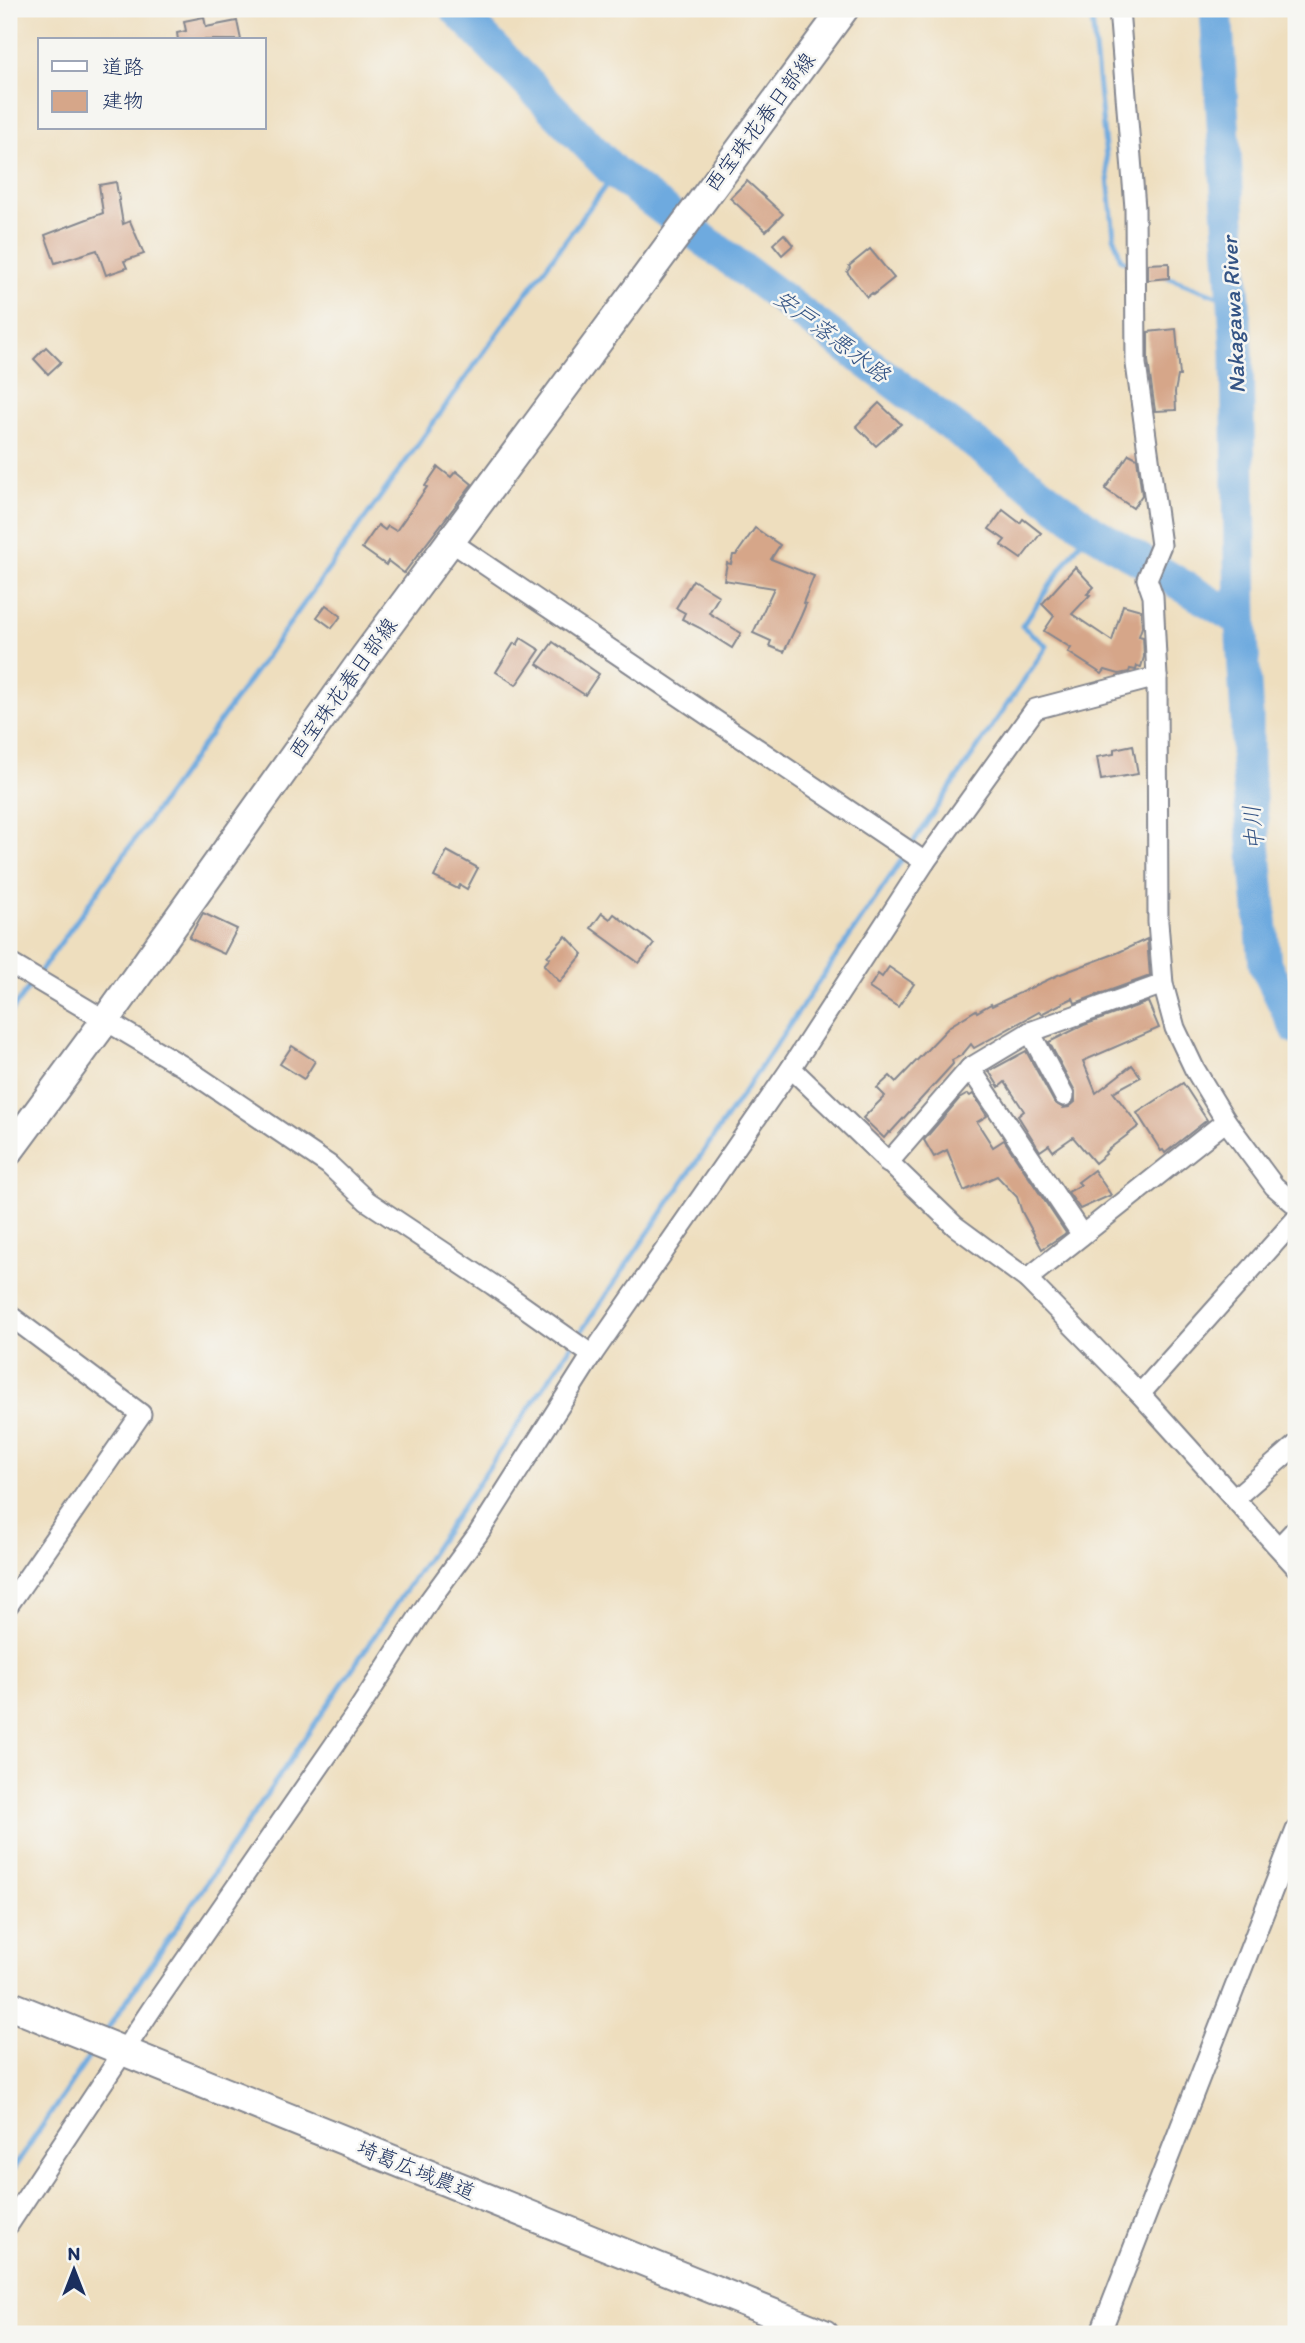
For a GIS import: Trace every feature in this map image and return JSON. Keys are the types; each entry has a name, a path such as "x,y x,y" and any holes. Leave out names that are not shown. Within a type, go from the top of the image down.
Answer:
{"main road":[{"name":"西宝珠花春日部線","path":"9,1151 450,541 844,9"},
{"name":"埼葛広域農道","path":"9,2005 824,2334"}],"street":[{"path":"1119,9 1135,208 1136,364 1161,545 1147,579 1153,596 1157,677 1158,922 1163,984 1175,1028 1194,1068 1226,1121 1274,1186 1296,1205"},
{"path":"450,541 925,862"},
{"path":"9,2224 153,2007 355,1715 429,1601 478,1534 592,1355 791,1068 925,862 1035,709 1157,677"},
{"path":"9,963 184,1068 329,1165 367,1201 592,1355"},
{"path":"888,1163 970,1068 1030,1032 1163,984"},
{"path":"1030,1032 1064,1096"},
{"path":"791,1068 955,1226 1027,1279 1140,1394 1296,1567"},
{"path":"970,1068 1082,1235"},
{"path":"1027,1279 1226,1121"},
{"path":"1140,1394 1296,1219"},
{"path":"9,1315 141,1414 9,1604"},
{"path":"1235,1498 1296,1445"},
{"path":"1279,1547 1296,1529"},
{"path":"1100,2334 1296,1830"}],"building":[{"path":"204,17 206,27 237,21 241,38 178,38 177,33 186,31 184,21"},
{"path":"747,181 783,214 766,231 730,198"},
{"path":"116,182 123,224 130,221 144,254 124,261 127,268 106,275 97,250 55,263 45,235 103,213 99,185"},
{"path":"784,234 793,245 782,255 773,244"},
{"path":"870,249 894,278 867,297 847,272 849,266"},
{"path":"1169,263 1169,278 1148,280 1148,264"},
{"path":"1176,329 1180,376 1175,392 1176,410 1155,411 1148,361 1148,332"},
{"path":"46,347 61,362 48,374 34,359"},
{"path":"879,403 901,424 876,446 856,426"},
{"path":"1129,454 1137,458 1142,495 1133,508 1105,489"},
{"path":"438,467 451,477 456,471 472,484 404,573 388,561 386,565 362,548 378,525 385,530 388,526 396,531"},
{"path":"1003,510 1020,523 1023,519 1041,533 1021,559 1001,545 1005,540 989,529"},
{"path":"755,528 780,545 771,559 814,576 803,603 806,604 784,652 769,646 771,641 753,633 774,588 724,580 727,563 731,564 733,555 736,555"},
{"path":"1075,567 1094,587 1072,614 1112,641 1123,605 1141,610 1142,627 1139,636 1143,637 1144,657 1141,667 1137,666 1136,670 1130,669 1129,672 1119,674 1105,670 1102,674 1068,652 1071,648 1044,631 1054,616 1042,604"},
{"path":"693,580 719,596 709,613 741,633 732,648 682,619 685,613 676,608"},
{"path":"326,605 341,616 332,628 317,617"},
{"path":"521,638 540,650 516,685 496,672 514,643 517,645"},
{"path":"553,642 599,674 585,695 537,664"},
{"path":"1133,745 1138,774 1101,780 1097,757 1114,754 1114,749"},
{"path":"447,851 478,868 467,889 460,885 458,889 434,877"},
{"path":"203,913 237,929 224,954 189,938"},
{"path":"602,913 610,919 614,914 654,944 639,963 591,928"},
{"path":"566,936 583,954 560,982 544,965 550,958 547,956"},
{"path":"1147,939 1150,976 1075,1003 1073,998 1041,1014 1039,1012 974,1048 971,1044 962,1055 952,1060 953,1064 884,1138 863,1118 885,1096 877,1088 890,1076 896,1082 950,1026 976,1010 977,1012 991,1004 992,1006 1058,975"},
{"path":"889,967 914,984 898,1007 869,988 878,974 882,977"},
{"path":"1148,1002 1159,1028 1083,1061 1096,1093 1132,1065 1141,1077 1113,1092 1139,1126 1095,1163 1073,1137 1053,1151 1049,1145 1040,1151 1018,1116 1024,1111 1005,1082 999,1087 989,1071 1026,1051 1054,1102 1063,1108 1069,1107 1075,1102 1075,1091 1049,1042 1084,1025"},
{"path":"292,1046 315,1061 304,1079 280,1064"},
{"path":"1183,1083 1207,1120 1165,1153 1161,1151 1137,1113"},
{"path":"973,1094 987,1116 977,1122 993,1147 1004,1140 1066,1233 1042,1249 1017,1197 997,1176 964,1191 947,1150 934,1157 924,1140 959,1099"},
{"path":"1094,1170 1111,1195 1080,1209 1068,1192 1081,1185 1078,1182"}],"waterway":[{"name":"安戸落悪水路","path":"456,9 615,173 1089,529 1241,621"},
{"path":"1091,9 1114,236 1121,260 1130,263"},
{"name":"Nakagawa River","path":"1216,9 1237,352 1241,621 1247,765 1265,964 1296,1028"},
{"path":"9,1015 615,173"},
{"path":"1162,275 1233,302"},
{"path":"910,847 1047,646 1022,626 1089,529"},
{"path":"104,2034 905,855"},
{"path":"9,2175 95,2048"}],"water label":[{"name":"中川","path":"1253,828"}]}
